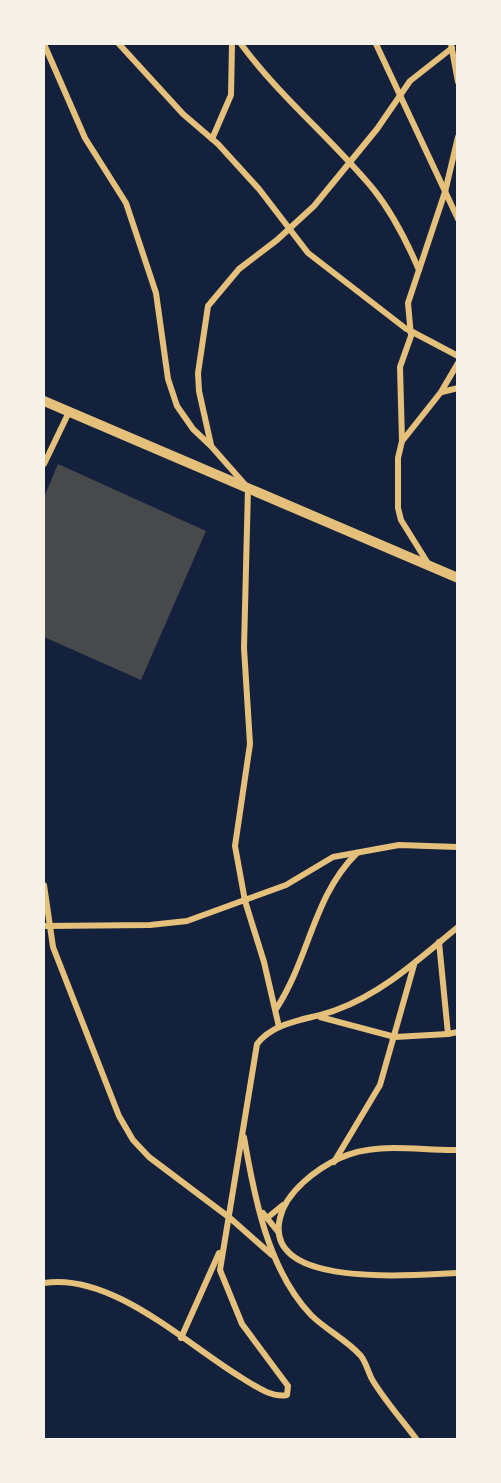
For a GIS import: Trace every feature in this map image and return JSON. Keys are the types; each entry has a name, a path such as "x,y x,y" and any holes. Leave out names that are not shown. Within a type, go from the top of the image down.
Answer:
{"highway":[{"path":"44,401 458,578"}],"street":[{"path":"44,44 85,138 126,203 156,292 168,379 177,406 193,429 248,488 244,648 250,744 234,846 245,901 264,962 279,1027"},
{"path":"119,44 183,114 212,139 259,189 308,253 410,331 458,356"},
{"path":"212,139 231,95 232,44"},
{"path":"241,44 274,86 323,133 373,189 391,215 419,270"},
{"path":"376,44 458,219"},
{"path":"211,446 199,391 198,373 208,306 239,269 314,206 349,164 410,81 451,46"},
{"path":"451,46 458,54"},
{"path":"451,46 458,82"},
{"path":"430,566 401,520 398,458 402,441 400,368 409,346 408,303 445,192 458,138"},
{"path":"402,441 441,392 458,363"},
{"path":"441,392 458,388"},
{"path":"44,464 69,412"},
{"path":"46,926 187,921 286,885 324,861 399,845 458,846"},
{"path":"276,1009 290,987 334,879 358,853"},
{"path":"44,885 46,926 53,947 119,1116 133,1140 149,1157 230,1218 272,1254"},
{"path":"181,1338 222,1247 230,1218 257,1044 265,1033 337,1010 379,988 415,963 458,927"},
{"path":"439,942 448,1034"},
{"path":"333,1162 376,1093 415,963"},
{"path":"317,1016 393,1036 458,1032"},
{"path":"243,1130 250,1173 272,1254 299,1300 312,1315 362,1357 380,1392 417,1440"},
{"path":"267,1218 295,1191 333,1162 372,1150 458,1150"},
{"path":"279,1233 278,1224 284,1204"},
{"path":"261,1210 293,1256 319,1269 351,1274 458,1273"},
{"path":"44,1283 76,1284 128,1301 253,1385 279,1397 287,1395 288,1386 242,1324 225,1287 220,1270 222,1247"}],"building":[{"path":"58,464 206,531 141,680 44,637 44,497"}]}
